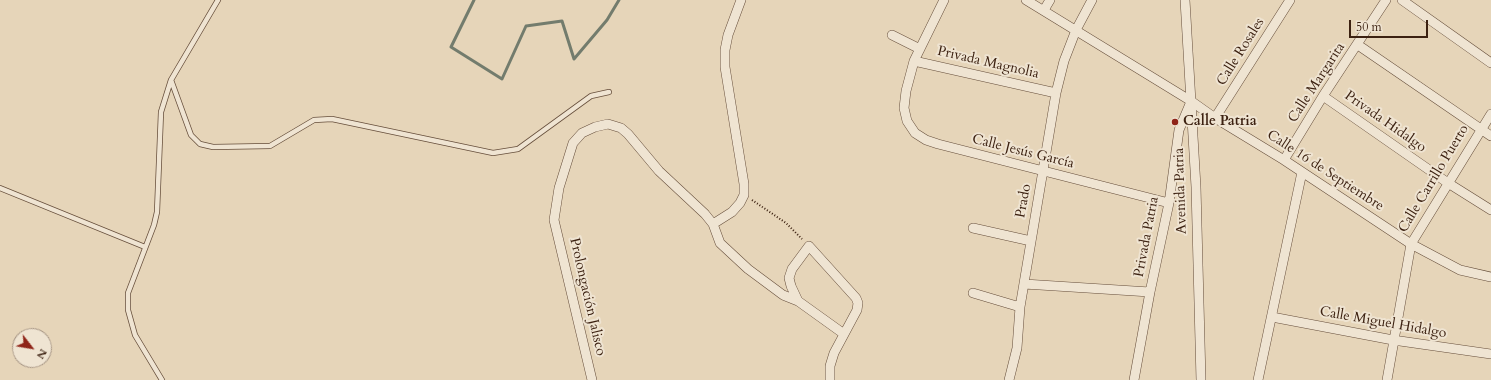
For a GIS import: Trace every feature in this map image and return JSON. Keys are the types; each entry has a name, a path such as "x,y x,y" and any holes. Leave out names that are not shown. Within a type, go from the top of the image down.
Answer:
{"street":[{"path":"741,0 728,36 725,50 725,61 744,195 740,203 732,212 713,224 720,243 748,269 783,295 798,301 844,334"},
{"name":"Calle Jesús García","path":"944,0 914,61 906,91 904,108 907,121 916,133 926,140 938,144 1169,203"},
{"name":"Calle 16 de Septiembre","path":"1026,0 1191,101 1215,118 1284,160 1411,244 1460,270 1491,277"},
{"path":"1044,10 1050,0"},
{"name":"Prado","path":"1009,380 1017,348 1020,307 1044,172 1056,93 1064,61 1076,30 1092,0"},
{"name":"Avenida Patria","path":"1185,0 1196,187 1201,380"},
{"name":"Calle Rosales","path":"1215,118 1290,0"},
{"name":"Calle Margarita","path":"1284,160 1323,96 1386,0"},
{"path":"1402,0 1491,63"},
{"path":"892,35 920,49"},
{"path":"1358,44 1491,136"},
{"name":"Privada Magnolia","path":"914,61 1056,93"},
{"name":"Privada Hidalgo","path":"1323,96 1448,183 1491,210"},
{"name":"Privada Patria","path":"1134,380 1150,292 1169,203 1179,130 1191,101"},
{"name":"Calle Carrillo Puerto","path":"1387,380 1411,244 1491,114"},
{"name":"Prolongación Jalisco","path":"592,380 554,220 558,188 573,143 582,133 595,127 608,124 621,128 628,134 659,171 705,214 713,224"},
{"path":"1258,380 1302,172"},
{"path":"973,228 1031,241"},
{"path":"798,301 789,278 792,269 809,246 856,298 858,303 857,310 832,360 830,366 830,380"},
{"path":"1024,284 1150,292"},
{"path":"973,292 1020,307"},
{"name":"Calle Miguel Hidalgo","path":"1272,317 1393,340 1491,354"}],"lane":[{"path":"162,380 135,335 128,310 128,293 154,225 161,112 171,80 218,0"},
{"path":"171,80 191,135 200,144 213,147 270,146 314,120 332,119 493,153 518,149 591,96 609,92"},
{"path":"0,188 145,247"}],"path":[{"path":"744,195 786,223 809,246"}],"waterway":[{"path":"474,0 451,47 502,79 526,26 562,21 574,59 607,20 619,0"}],"place":[{"name":"Calle Patria","path":"1175,122"}]}
